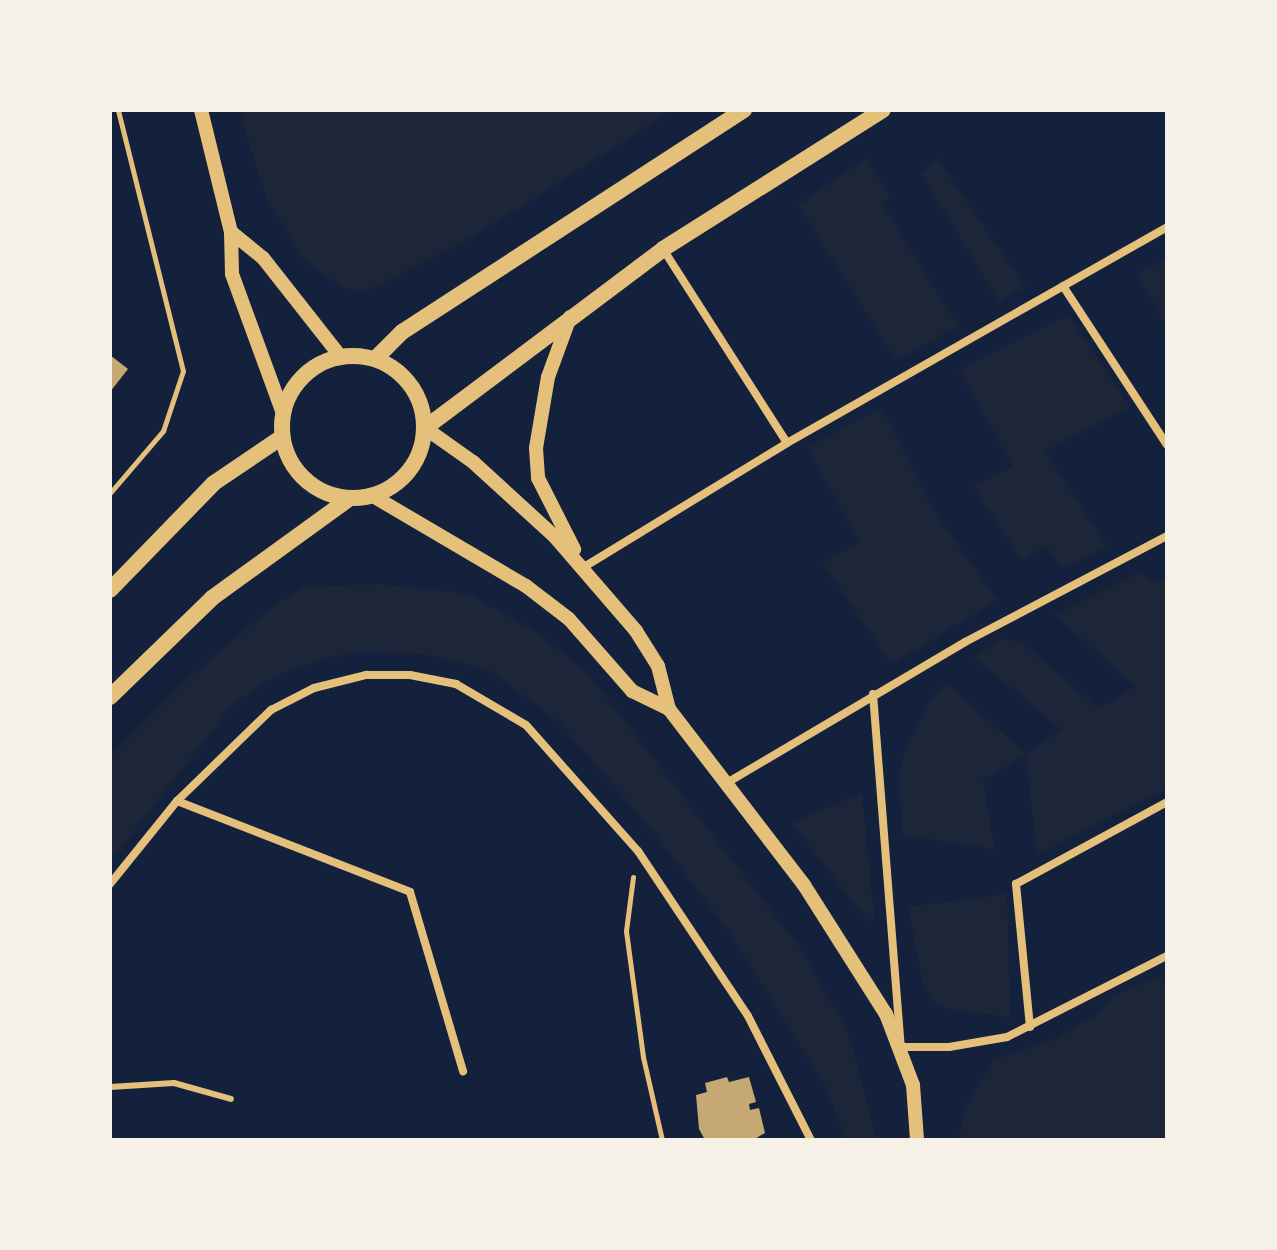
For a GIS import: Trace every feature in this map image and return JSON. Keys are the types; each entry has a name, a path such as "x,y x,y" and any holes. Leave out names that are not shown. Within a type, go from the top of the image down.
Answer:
{"main road":[{"path":"375,359 402,332 744,110"},
{"path":"425,428 411,385 375,359 341,357 303,376 283,413 282,437 305,480 350,498 373,496 410,470 425,428 570,317 663,249 883,110"},
{"path":"110,590 214,483 282,437"},
{"path":"110,697 212,598 350,498"}],"street":[{"path":"201,110 231,232 232,274 283,413"},
{"path":"584,567 787,443 1167,227"},
{"path":"231,232 263,258 341,357"},
{"path":"663,249 787,443"},
{"path":"1063,286 1167,445"},
{"path":"570,317 548,377 536,448 538,478 584,567"},
{"path":"425,428 501,486 584,567 650,651 669,709 834,928 901,1047 913,1085 917,1140"},
{"path":"373,496 526,586 569,619 632,691 669,709"},
{"path":"725,784 873,694 1167,536"},
{"path":"110,884 177,801 250,725 293,697 340,680 410,675 481,694 526,725 638,851 728,982 811,1140"},
{"path":"873,694 901,1047"},
{"path":"177,801 410,892 463,1071"},
{"path":"1030,1027 1016,884 1167,802"},
{"path":"901,1047 983,1043 1030,1027 1167,956"}],"lane":[{"path":"110,1087 174,1083 231,1099"}],"path":[{"path":"110,493 163,431 183,371 118,110"},
{"path":"638,851 626,931 643,1057 662,1140"}],"shaded area":[{"path":"239,110 673,110 474,236 369,290 346,289 304,260 266,198"},
{"path":"866,158 890,197 882,204 958,326 896,360 798,205"},
{"path":"938,159 1025,287 999,302 921,173"},
{"path":"1167,259 1167,327 1136,273"},
{"path":"1068,315 1130,407 1045,451 1107,546 1063,568 1046,546 1022,560 974,487 1013,466 959,370"},
{"path":"882,408 932,508 997,600 892,664 822,563 860,543 807,447"},
{"path":"1140,572 1152,584 1167,578 1167,788 1037,855 1026,755 983,780 994,849 902,835 899,777 904,752 931,699 947,684 1026,754 1062,730 974,657 1004,639 1021,642 1099,709 1135,686 1055,615"},
{"path":"379,584 469,594 539,634 588,674 800,948 848,1032 877,1140 847,1140 824,1084 730,933 653,831 557,720 488,669 422,654 362,652 326,658 276,676 233,704 110,861 110,757 193,674 276,604 305,587"},
{"path":"862,793 874,917 870,924 792,823"},
{"path":"1007,894 1010,1017 951,1010 933,1001 923,984 908,907"},
{"path":"1158,976 1167,988 1167,1140 959,1140 964,1109 994,1060 1055,1039 1097,1015 1113,996"}],"building":[{"path":"110,355 128,369 110,392"},
{"path":"727,1077 729,1082 749,1077 756,1102 749,1104 750,1110 759,1108 765,1133 753,1140 705,1140 699,1129 696,1095 707,1092 705,1083"}]}
